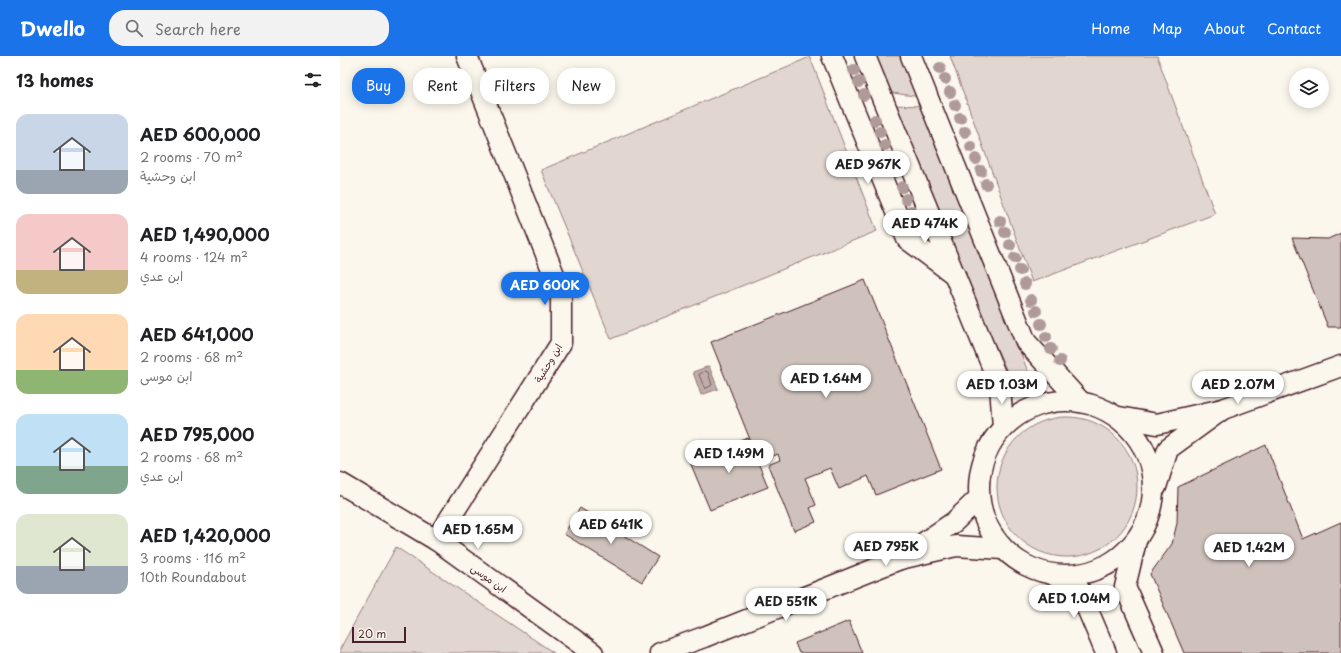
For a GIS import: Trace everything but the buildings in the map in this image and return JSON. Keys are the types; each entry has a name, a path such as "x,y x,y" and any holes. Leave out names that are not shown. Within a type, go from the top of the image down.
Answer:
{"street":[{"name":"ابن وحشية","path":"436,540 561,343 561,292 467,56"},
{"path":"832,56 907,239 955,275"},
{"path":"865,56 1000,386 1003,427"},
{"path":"911,56 1026,342 1079,400"},
{"path":"1119,417 1157,424 1223,410 1341,366"},
{"path":"1106,653 1078,589 1054,575 1032,569 1013,558 1003,549 988,527 978,499 980,472 986,452 1003,427 1017,413 1033,406 1056,400 1079,400 1100,406 1119,417 1139,438 1151,465 1154,494"},
{"path":"1054,575 1077,575 1100,569 1120,557 1136,540 1148,519 1168,449 1223,410"},
{"name":"ابن موسى","path":"340,483 436,540 593,653"},
{"path":"660,653 708,645 900,559 954,522 978,499"},
{"path":"1136,540 1125,587 1154,653"},
{"path":"900,559 956,546 1003,549"}],"shaded area":[{"path":"872,56 904,56 921,97 886,92"},
{"path":"950,56 1157,56 1215,214 1032,282"},
{"path":"810,57 877,231 611,339 541,170"},
{"path":"892,105 923,106 1029,374 1010,378 995,345 988,341"},
{"path":"1074,417 1100,425 1121,443 1132,460 1136,473 1136,501 1132,514 1125,526 1111,541 1094,552 1081,556 1060,557 1034,549 1013,531 1002,514 998,501 997,480 1005,454 1023,433 1040,422 1053,418"},
{"path":"396,547 554,653 340,653 340,649"}],"water":[{"path":"709,366 718,389 701,395 693,372"}]}
